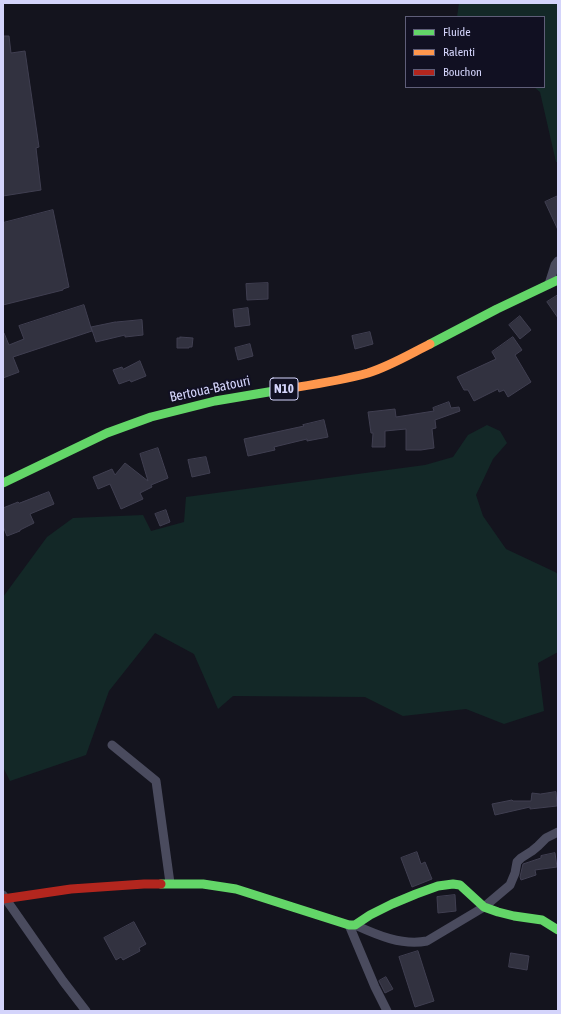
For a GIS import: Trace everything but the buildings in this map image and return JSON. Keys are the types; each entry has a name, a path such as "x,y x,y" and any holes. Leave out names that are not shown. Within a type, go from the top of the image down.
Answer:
{"main road":[{"name":"Bertoua-Batouri","path":"3,483 108,433 151,417 215,400 344,379 368,373 558,280"},
{"path":"4,897 71,889 144,884 203,884 236,889 352,925 398,901 438,886 452,884 460,885 484,907 514,916 542,920 558,930"}],"street":[{"path":"549,284 555,265 558,262"},
{"path":"112,745 156,781 170,884"},
{"path":"352,925 387,938 405,942 419,943 427,941 484,907 510,885 515,873 517,862 546,838 558,832"},
{"path":"4,897 86,1011"},
{"path":"352,925 375,987 387,1011"}],"green space":[{"path":"459,3 558,3 558,162 556,162 540,92 535,88 545,88 545,16 457,16"},
{"path":"487,425 500,431 507,443 493,459 476,495 483,516 506,549 558,574 558,652 538,663 544,711 504,724 466,709 403,716 365,697 233,696 218,709 194,654 155,633 109,691 86,755 10,781 3,767 3,597 47,537 73,518 143,515 151,531 184,522 186,497 425,465 453,457 468,435"}],"traffic: fast":[{"path":"430,344 497,309 558,280"},
{"path":"3,483 107,433 151,417 215,401 292,388"},
{"path":"161,884 203,884 236,889 349,925 355,925 370,915 416,894 438,886 453,884 460,885 484,907 514,916 542,920 558,930"}],"traffic: slow":[{"path":"292,388 340,380 368,373 430,344"}],"traffic: jam":[{"path":"3,899 71,889 161,884"}]}
